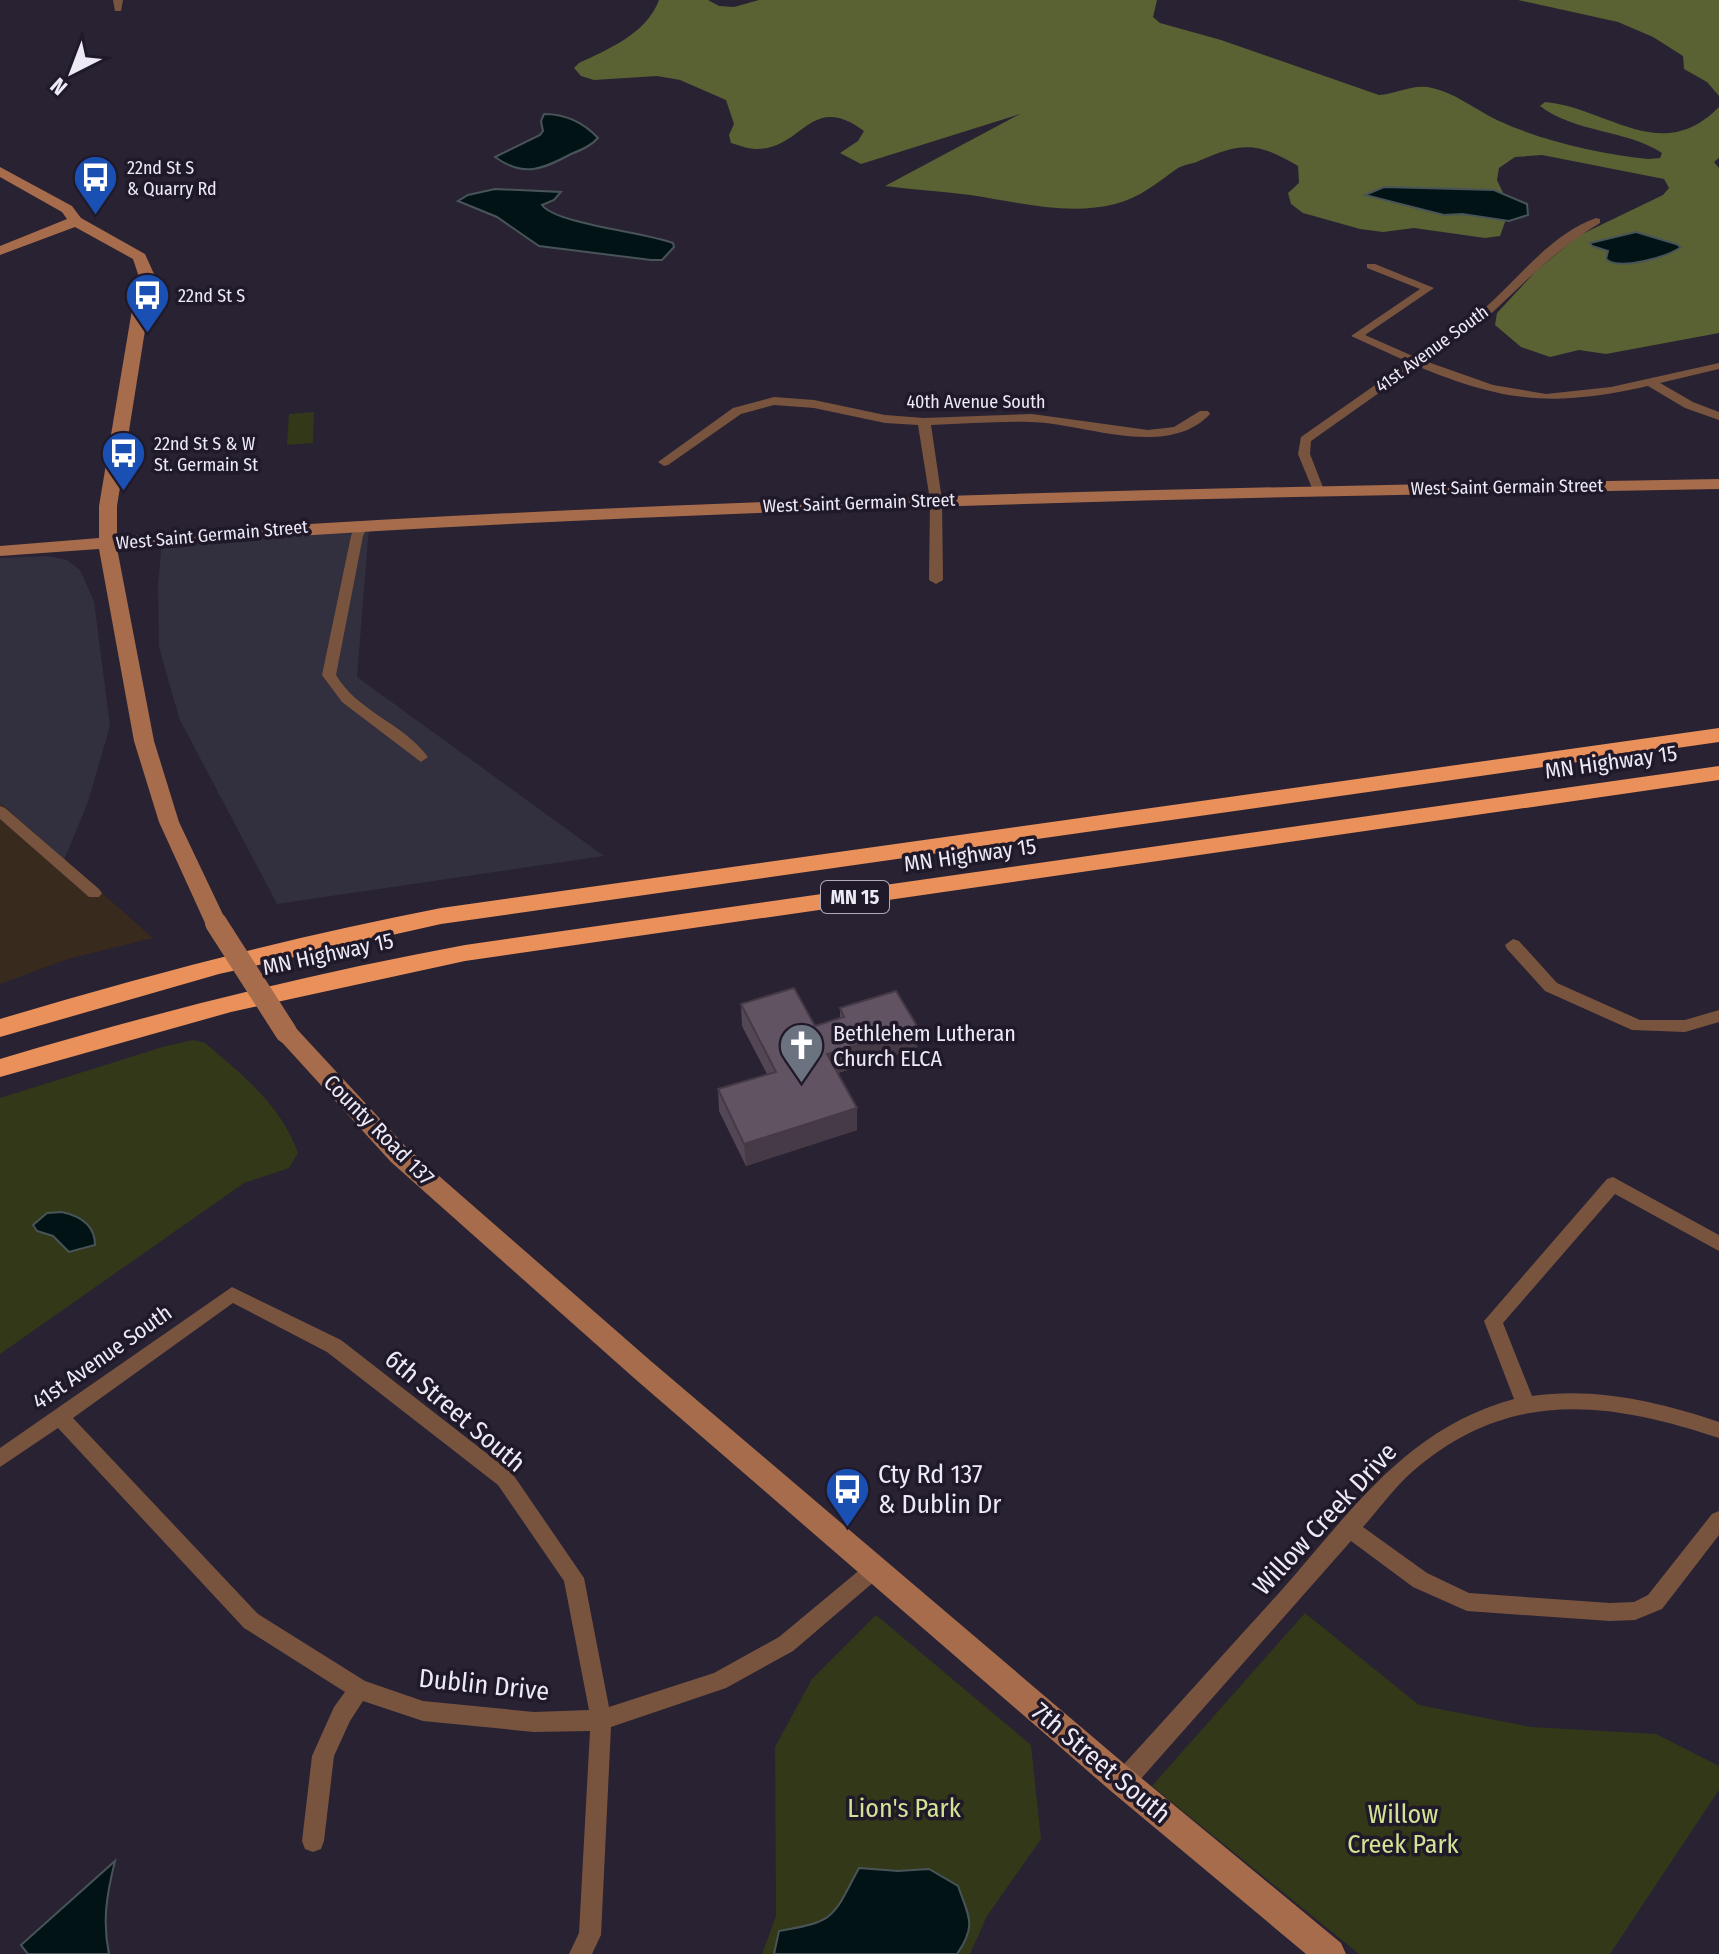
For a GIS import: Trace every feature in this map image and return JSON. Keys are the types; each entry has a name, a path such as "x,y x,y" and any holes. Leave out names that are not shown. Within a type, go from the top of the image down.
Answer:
{"highway":[{"name":"MN Highway 15","path":"0,1028 153,981 327,938 441,916 1719,735"},
{"name":"MN Highway 15","path":"0,1068 167,1018 342,975 465,953 1719,773"}],"street":[{"name":"County Road 137","path":"0,171 67,209 76,221 140,257 146,274 110,492 108,544 144,741 169,822 216,923 286,1032 399,1155 875,1569"},
{"path":"0,251 76,221"},
{"name":"41st Avenue South","path":"1318,490 1304,454 1305,440 1490,309 1508,288 1596,221"},
{"path":"1371,266 1428,288 1357,336 1417,361 1516,394 1573,397 1719,366"},
{"path":"1648,381 1689,405 1719,416"},
{"name":"40th Avenue South","path":"664,462 737,411 774,401 924,422 1032,418 1148,434 1166,433 1192,425 1204,414"},
{"path":"924,422 936,500 936,580"},
{"name":"West Saint Germain Street","path":"0,551 362,525 936,500 1719,484"},
{"path":"362,525 357,536 329,675 337,692 411,745 421,757"},
{"path":"0,811 94,893"},
{"path":"1513,945 1551,987 1638,1026 1685,1026 1719,1016"},
{"path":"1526,1404 1493,1321 1613,1184 1719,1244"},
{"name":"41st Avenue South","path":"0,1459 232,1294"},
{"name":"6th Street South","path":"232,1294 334,1346 505,1479 574,1578 601,1720 590,1935 580,1954"},
{"name":"Willow Creek Drive","path":"1123,1782 1404,1467 1443,1437 1486,1415 1526,1404 1594,1403 1644,1409 1719,1430"},
{"name":"Dublin Drive","path":"59,1416 251,1621 359,1689 423,1711 534,1722 601,1720 719,1681 786,1644 875,1569"},
{"path":"1349,1528 1420,1580 1467,1602 1610,1612 1635,1611 1655,1602 1719,1520"},
{"name":"7th Street South","path":"875,1569 1123,1782 1330,1954"},
{"path":"313,1841 323,1756 342,1714 359,1689"}],"shaded area":[{"path":"544,114 574,120 598,138 551,164 533,169 515,168 495,157 540,135"},
{"path":"1384,187 1494,190 1527,204 1528,215 1509,221 1462,214 1444,215 1365,195"},
{"path":"495,189 561,192 554,200 542,205 564,217 660,239 673,243 674,247 662,260 651,260 539,246 497,217 458,201 468,195"},
{"path":"1636,232 1681,247 1655,258 1621,264 1606,259 1608,251 1590,243"},
{"path":"369,527 357,677 604,856 277,904 180,720 159,647 158,584 162,541"},
{"path":"48,556 67,560 80,570 94,601 110,726 88,802 64,860 0,803 0,558"},
{"path":"0,803 153,938 68,959 0,984"},
{"path":"62,1212 85,1222 92,1232 95,1245 69,1252 53,1236 37,1231 33,1225 47,1213"},
{"path":"115,1861 106,1907 109,1954 28,1954 21,1945"},
{"path":"859,1868 898,1871 929,1869 958,1886 969,1928 957,1954 774,1954 779,1931 812,1924 831,1914"}],"green space":[{"path":"659,0 708,0 719,6 734,7 759,0 1157,0 1153,17 1160,23 1221,40 1379,95 1415,87 1437,89 1534,135 1591,150 1648,159 1660,158 1662,153 1632,139 1569,121 1540,106 1545,102 1568,106 1634,129 1655,133 1676,132 1697,124 1719,107 1719,158 1714,162 1719,168 1719,333 1606,354 1579,350 1550,357 1521,347 1495,325 1497,313 1536,271 1578,236 1663,195 1669,188 1664,179 1542,155 1515,157 1499,168 1497,180 1510,208 1500,236 1485,238 1414,228 1383,232 1360,229 1303,213 1291,204 1288,193 1299,183 1298,166 1272,152 1250,147 1228,150 1181,167 1133,198 1079,209 885,186 1020,114 861,164 840,153 858,141 864,131 846,120 831,117 818,119 772,147 753,149 731,143 729,135 734,124 726,100 680,80 657,76 594,80 581,76 574,68 636,31 646,22"},
{"path":"1518,0 1719,0 1719,96 1707,82 1684,69 1683,56 1653,37 1618,22"},
{"path":"314,412 313,443 287,445 289,414"},
{"path":"193,1040 205,1043 247,1079 282,1120 298,1153 289,1168 244,1183 0,1354 0,1098"},
{"name":"Willow Creek Park","path":"1305,1613 1419,1705 1531,1727 1656,1734 1719,1766 1719,1790 1610,1954 1359,1954 1152,1786"},
{"name":"Lion's Park","path":"876,1615 1031,1745 1041,1839 987,1916 970,1954 762,1954 776,1916 775,1747 812,1679"}],"building":[{"name":"Bethlehem Lutheran Church ELCA","path":"794,988 815,1026 844,1017 840,1008 896,991 917,1026 827,1054 857,1108 744,1144 718,1089 776,1072 741,1004"}],"place":[{"name":"22nd St S & Quarry Rd","path":"96,217"},
{"name":"22nd St S","path":"147,335"},
{"name":"22nd St S & W St. Germain St","path":"123,493"},
{"name":"Bethlehem Lutheran Church ELCA","path":"802,1085"},
{"name":"Cty Rd 137 & Dublin Dr","path":"847,1528"}]}
